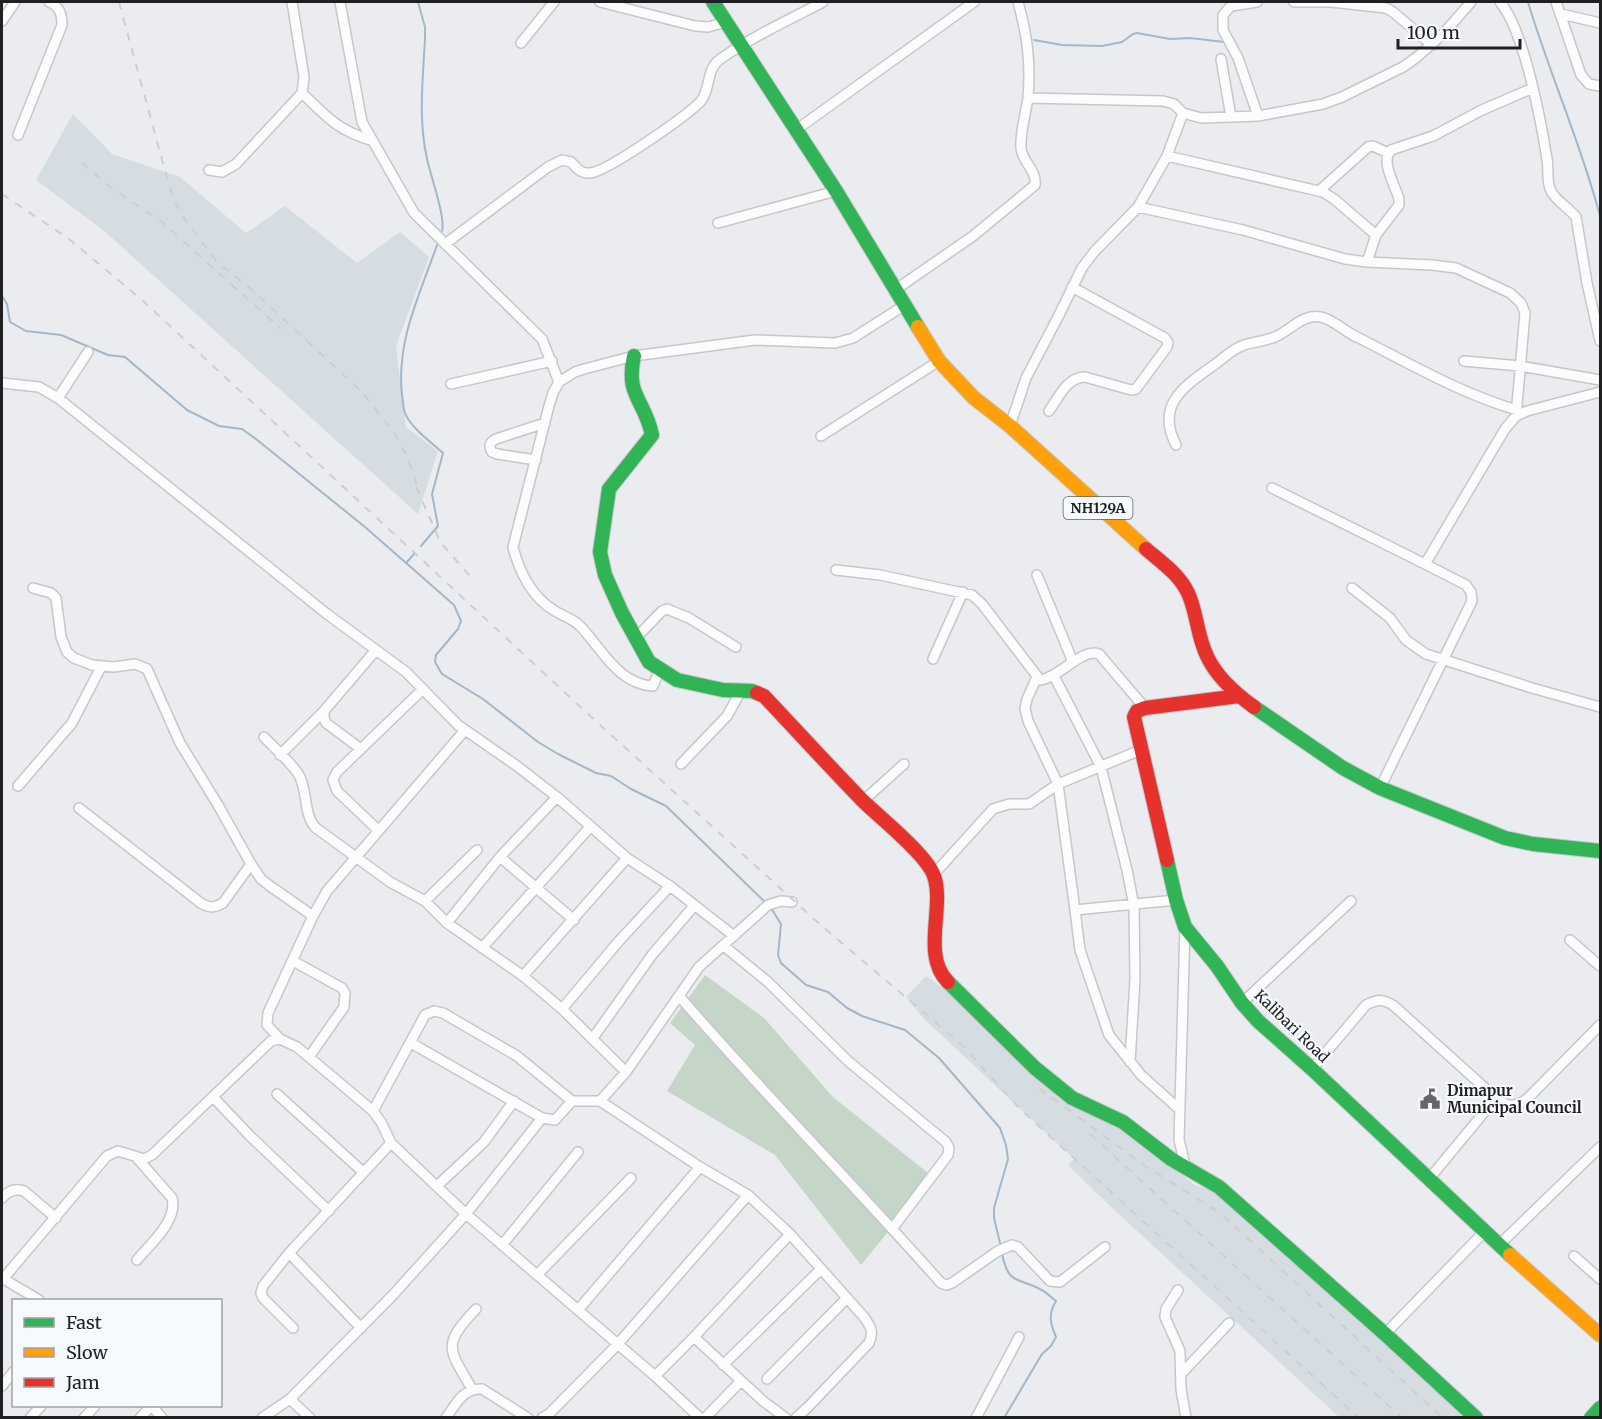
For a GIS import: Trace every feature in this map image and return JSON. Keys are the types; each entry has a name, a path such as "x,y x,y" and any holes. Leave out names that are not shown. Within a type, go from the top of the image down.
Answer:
{"main road":[{"name":"NH129A","path":"713,2 836,191 939,361 974,398 1010,426 1175,574 1188,593 1213,667 1239,696 1343,768 1380,788 1505,838 1533,844 1600,852"},
{"path":"634,356 630,368 629,384 650,424 652,435 609,489 600,559 622,613 649,662 677,680 723,690 752,691 764,696 863,801 918,853 934,874 936,885 935,950 938,965 944,976 1035,1068 1072,1098 1123,1122 1186,1168 1219,1187 1476,1418"},
{"path":"1145,708 1239,696"},
{"name":"Kalibari Road","path":"1145,708 1137,711 1134,717 1176,900 1185,927 1258,1021 1484,1232 1600,1335"},
{"path":"1590,1418 1600,1408"}],"street":[{"path":"2,21 15,2"},
{"path":"18,135 62,25 62,15 49,2"},
{"path":"209,170 222,172 236,164 302,93 304,77 292,2"},
{"path":"340,2 362,122 414,213 537,334 545,344 559,382"},
{"path":"521,43 554,2"},
{"path":"600,2 695,26 708,27 726,22"},
{"path":"446,244 531,178 557,162 571,162 582,172 588,174 629,153 701,100 706,93 714,65 742,46 823,2"},
{"path":"796,130 974,2"},
{"path":"895,290 973,236 1035,185 1034,173 1021,150 1028,98 1029,45 1018,2"},
{"path":"1257,2 1231,6 1226,9 1223,23 1226,38 1239,58 1258,116"},
{"path":"1294,2 1331,2 1386,8 1432,45"},
{"path":"1500,2 1511,18 1533,88 1547,160 1549,185 1555,196 1570,208 1576,217 1600,341"},
{"path":"1556,2 1581,75 1589,84 1600,86"},
{"path":"1028,98 1163,100 1174,104 1183,113 1201,118 1258,116 1308,108 1342,97 1402,67 1432,45 1467,3"},
{"path":"1561,14 1600,22"},
{"path":"1221,58 1231,117"},
{"path":"1367,262 1376,235 1399,205 1400,199 1386,161 1388,153 1433,136 1482,110 1533,88"},
{"path":"302,93 345,132 373,141"},
{"path":"1010,426 1026,378 1072,287 1087,260 1138,207 1167,156 1183,113"},
{"path":"1319,191 1368,147 1373,146 1388,153"},
{"path":"1167,156 1319,191 1334,199 1376,235"},
{"path":"718,223 836,191"},
{"path":"1138,207 1243,230 1345,259 1456,268 1510,293 1521,303 1525,313 1516,413 1425,564"},
{"path":"1049,411 1071,380 1077,377 1085,377 1131,390 1136,389 1168,343 1165,338 1072,287"},
{"path":"660,669 653,686 647,686 628,677 610,664 580,626 547,605 528,583 517,561 513,547 544,423 553,393 559,382 575,372 634,356 755,340 835,343 853,338 905,305"},
{"path":"1176,445 1170,429 1171,410 1173,402 1184,386 1232,351 1279,335 1313,316 1325,318 1354,336 1516,413 1600,392"},
{"path":"58,398 88,352"},
{"path":"821,436 939,361"},
{"path":"1464,361 1520,366 1600,380"},
{"path":"451,384 552,362"},
{"path":"2,383 39,387 58,398 327,614 406,672 442,710 465,730 557,797 627,858 670,886 734,936"},
{"path":"536,460 497,454 492,452 490,445 496,438 544,423"},
{"path":"1272,488 1466,585 1472,592 1472,601 1380,788"},
{"path":"836,570 880,575 972,595 982,604 1037,677 1044,680 1054,676 1088,653 1095,652 1145,708"},
{"path":"1037,575 1073,662"},
{"path":"33,588 51,593 56,598 60,615 61,638 67,652 74,658 101,667 135,664 147,669 180,743 261,879 313,916"},
{"path":"1352,588 1390,618 1414,647 1442,660 1600,707"},
{"path":"933,659 963,592"},
{"path":"635,639 662,611 667,609 689,618 736,647"},
{"path":"280,754 324,711 376,650"},
{"path":"18,786 72,723 101,667"},
{"path":"1054,676 1101,767 1127,870 1134,906 1135,980 1130,1062"},
{"path":"1037,677 1025,709 1058,784 1080,950 1109,1035 1152,1086 1179,1109"},
{"path":"378,830 333,786 333,780 337,772 423,689"},
{"path":"681,764 727,716 741,691"},
{"path":"324,711 326,723 361,749"},
{"path":"465,730 327,891 313,916 266,1020 267,1025 280,1039 297,1047 373,1111 391,1143 438,1185 466,1214 655,1376 700,1418"},
{"path":"264,737 298,775 311,824 396,886 425,901 447,923 523,976 562,1009 626,1072"},
{"path":"934,874 993,809 1009,804 1029,804 1058,784 1143,749"},
{"path":"863,801 904,764"},
{"path":"447,923 500,857 557,797"},
{"path":"79,808 210,908 223,903 251,864"},
{"path":"482,948 590,827"},
{"path":"425,901 477,850"},
{"path":"500,857 574,920"},
{"path":"523,976 627,858"},
{"path":"562,1009 619,941 670,886"},
{"path":"1075,910 1134,906 1176,900"},
{"path":"600,1101 626,1072 687,981 699,967 768,905 781,901 792,902"},
{"path":"1242,1003 1351,901"},
{"path":"592,1038 652,955 694,906"},
{"path":"1185,927 1179,1140 1186,1168"},
{"path":"1570,940 1600,966"},
{"path":"724,946 768,982 848,1061 946,1142 949,1148 948,1155 892,1228"},
{"path":"293,961 342,988 345,993 344,1007 309,1057"},
{"path":"679,996 739,1065 892,1228 940,1283 946,1285 952,1283 1002,1249 1012,1245 1018,1247 1055,1283 1060,1282 1105,1247"},
{"path":"1312,1069 1366,1005 1376,1000 1386,1001 1496,1098 1506,1106 1515,1106 1527,1099 1600,1025"},
{"path":"373,1111 425,1015 434,1011 443,1013 517,1056 572,1101 600,1101 700,1167 748,1195 790,1234 872,1328 872,1336 861,1351 796,1418"},
{"path":"37,1299 2,1278 107,1156 118,1151 144,1159 152,1155 271,1041 280,1039"},
{"path":"411,1043 542,1118 555,1120 572,1101"},
{"path":"277,1094 363,1172"},
{"path":"214,1098 250,1136 329,1211"},
{"path":"1429,1179 1496,1098"},
{"path":"438,1185 484,1142 514,1101"},
{"path":"262,1418 290,1399 361,1328 466,1214 542,1118"},
{"path":"293,1328 263,1298 261,1293 263,1286 289,1253 391,1143"},
{"path":"1499,1245 1600,1147"},
{"path":"502,1245 578,1152"},
{"path":"137,1158 172,1198 174,1204 170,1220 137,1260"},
{"path":"578,1310 700,1167"},
{"path":"537,1275 631,1178"},
{"path":"2,1198 10,1191 18,1189 24,1191 56,1218"},
{"path":"542,1418 549,1414 617,1345 748,1195"},
{"path":"1385,1334 1484,1232"},
{"path":"655,1376 790,1234"},
{"path":"289,1253 361,1328"},
{"path":"1574,1256 1600,1279"},
{"path":"723,1365 821,1269"},
{"path":"1178,1290 1166,1309 1165,1317 1180,1352 1179,1369 1182,1373 1181,1389 1186,1418"},
{"path":"767,1379 848,1298"},
{"path":"472,1389 453,1357 451,1349 452,1340 476,1309"},
{"path":"1182,1373 1229,1323"},
{"path":"694,1337 763,1401 786,1418"},
{"path":"976,1418 1019,1337"},
{"path":"2,1386 12,1374"},
{"path":"705,1418 741,1381"},
{"path":"446,1418 464,1394 472,1389 482,1389 528,1418"},
{"path":"290,1399 310,1418"}],"shaded area":[{"path":"73,114 112,154 180,177 246,233 285,206 357,263 400,232 429,257 396,346 406,427 438,451 418,514 103,230 36,180"},
{"path":"926,976 964,1004 1091,1108 1195,1185 1216,1192 1466,1417 1339,1417 1111,1207 1068,1165 1074,1159 922,1017 906,997"}],"green space":[{"path":"705,975 764,1018 833,1097 933,1177 861,1265 775,1155 667,1091 695,1045 670,1023"}],"waterway":[{"path":"418,2 425,27 422,98 424,144 442,216 442,231"},
{"path":"1528,2 1584,162 1600,216"},
{"path":"1034,40 1062,45 1102,46 1122,42 1137,33 1170,39 1190,38 1224,42"},
{"path":"421,546 438,526 432,494 443,453 412,424 405,413 401,375 411,318 437,245"},
{"path":"2,296 7,304 10,322 26,331 61,335 108,355 125,357 187,410 219,426 242,429 256,439 365,527 454,605 461,621 458,629 436,655 435,662 442,674 483,699 538,742 558,754 596,773 611,776 631,789 666,806 765,902"},
{"path":"407,562 414,554"},
{"path":"771,908 781,924 778,955 781,963 806,985 828,992 847,1008 862,1016 905,1030 939,1058 1000,1128 1008,1159 994,1208 1001,1247"},
{"path":"1002,1253 1004,1263 1011,1275 1042,1290 1056,1301 1051,1319 1056,1337 1051,1346 1042,1354 1004,1418"}],"railway":[{"path":"119,2 170,189 180,213 217,262 251,289 363,393 395,434 408,459 420,494"},
{"path":"82,163 110,187 162,222 281,329"},
{"path":"2,194 69,239 142,300 588,714 823,927 962,1045 1021,1110 1359,1418"},
{"path":"416,487 441,543 470,576"},
{"path":"1039,1088 1142,1164 1220,1213 1443,1418"},
{"path":"1090,1134 1402,1418"}],"traffic: fast":[{"path":"713,2 836,191 918,327"},
{"path":"634,356 632,369 634,389 652,435 609,489 600,552 605,575 622,613 649,662 677,680 723,690 757,693"},
{"path":"1254,707 1343,768 1380,788 1505,838 1533,844 1600,851"},
{"path":"1167,860 1185,927 1217,966 1242,1003 1258,1021 1510,1255"},
{"path":"948,982 1035,1068 1072,1098 1123,1122 1171,1159 1219,1187 1476,1418"},
{"path":"1591,1418 1600,1408"}],"traffic: slow":[{"path":"918,327 939,361 974,398 1010,426 1146,549"},
{"path":"1510,1255 1600,1335"}],"traffic: jam":[{"path":"1146,549 1184,586 1191,600 1204,648 1216,671 1254,707"},
{"path":"757,693 764,696 862,800 913,847 930,867 937,888 936,958 940,971 948,982"},
{"path":"1167,860 1134,717 1137,711 1145,708 1239,696"}],"place":[{"name":"Dimapur Municipal Council","path":"1430,1099"}]}
